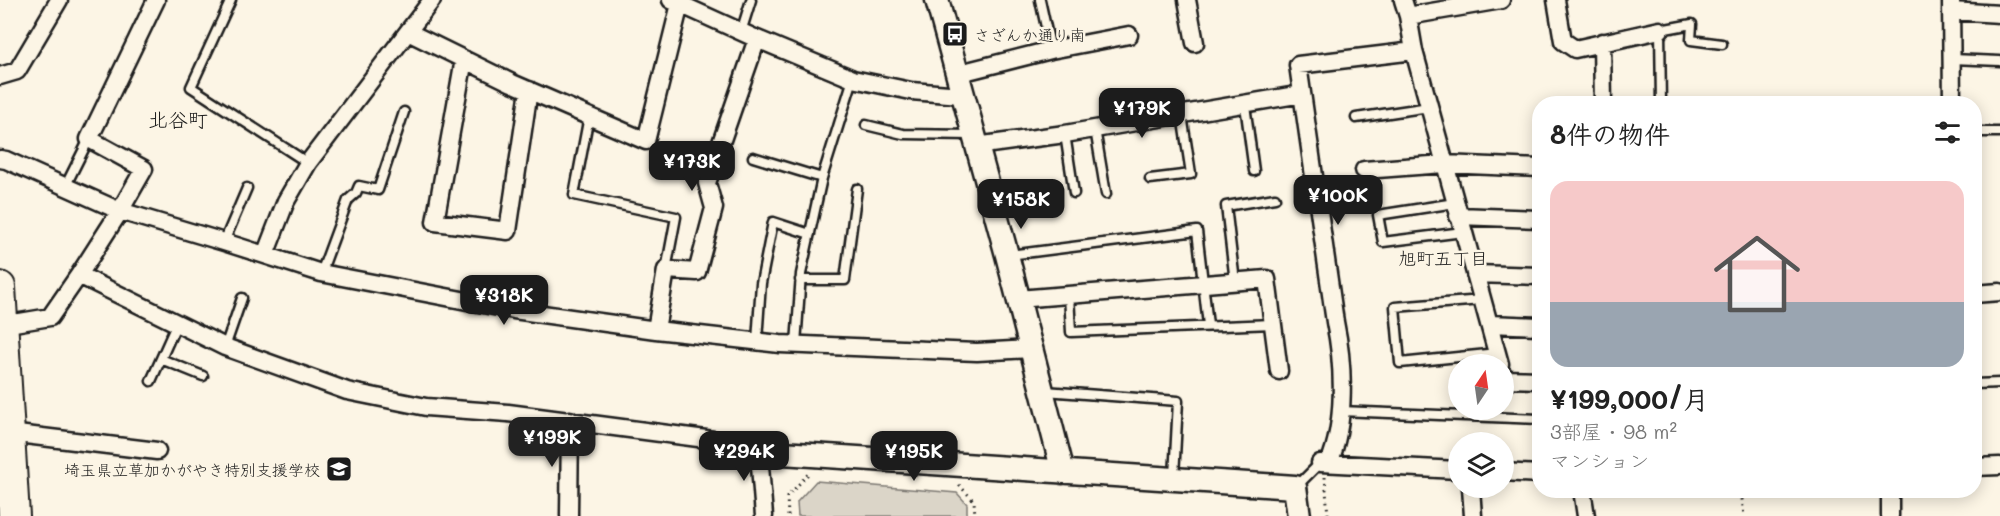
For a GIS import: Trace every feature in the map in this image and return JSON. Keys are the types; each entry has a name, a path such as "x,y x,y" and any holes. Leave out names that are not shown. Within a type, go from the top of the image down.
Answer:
{"highway":[{"path":"0,287 14,516"}],"street":[{"path":"0,76 17,71 59,0"},
{"path":"2,326 50,317 120,211 144,169 89,139 156,0"},
{"path":"265,255 286,201 308,163 432,0"},
{"path":"936,0 1007,255 1063,472"},
{"path":"1187,0 1195,43"},
{"path":"1498,354 1444,164 1405,8 1501,0"},
{"path":"1556,0 1563,41 1575,49 1660,30"},
{"path":"408,32 529,90 646,141 675,2 853,79 911,91 959,84 1051,50 1129,35"},
{"path":"1952,96 1951,6 2000,14"},
{"path":"656,330 666,270 698,272 714,208 707,183 757,39"},
{"path":"1602,42 1603,96"},
{"path":"1324,463 1337,444 1341,352 1298,65 1414,51"},
{"path":"464,59 435,222 508,231 529,90"},
{"path":"974,140 1065,134 1302,94"},
{"path":"0,159 120,211 321,273 514,310 656,330 796,344 977,352 1031,349"},
{"path":"1364,170 1444,164 1532,168"},
{"path":"1459,217 1532,219"},
{"path":"79,274 225,347 347,391 426,407 570,420 744,444 765,455 793,454 1295,487 1299,516"},
{"path":"1475,274 1532,276"},
{"path":"1018,299 1267,279 1279,371"},
{"path":"1982,293 2000,292"},
{"path":"1489,324 1532,326"},
{"path":"1514,379 1532,380"},
{"path":"569,516 570,420"},
{"path":"9,433 157,451"},
{"path":"764,516 760,466 765,455"},
{"path":"1324,463 1448,469"},
{"path":"1982,467 2000,466"},
{"path":"1514,473 1532,474"},
{"path":"1472,498 1473,516"},
{"path":"1583,498 1586,516"},
{"path":"1890,498 1890,516"}],"lane":[{"path":"231,0 191,87 308,163"},
{"path":"741,32 751,0"},
{"path":"1040,0 1051,50"},
{"path":"1661,96 1660,30 1692,24 1691,40 1722,44"},
{"path":"1952,59 2000,61"},
{"path":"796,344 800,280 822,178 853,79"},
{"path":"1245,105 1254,171"},
{"path":"1356,118 1429,107"},
{"path":"321,273 348,200 356,193 359,186 378,190 404,112"},
{"path":"1150,179 1191,174 1182,115"},
{"path":"589,116 574,195 676,217 666,270"},
{"path":"866,125 903,134 974,140"},
{"path":"1095,129 1107,194"},
{"path":"1982,132 2000,132"},
{"path":"1065,134 1074,193"},
{"path":"65,187 89,139"},
{"path":"753,157 822,178"},
{"path":"224,242 247,188"},
{"path":"800,280 845,280 857,189"},
{"path":"1235,282 1226,206 1275,198"},
{"path":"1378,215 1459,217 1383,242 1378,215"},
{"path":"757,341 761,283 773,222 810,234"},
{"path":"1007,255 1197,231 1208,325"},
{"path":"1069,295 1071,332 1273,324"},
{"path":"225,347 242,298"},
{"path":"1448,361 1400,363 1395,307 1482,300"},
{"path":"151,381 177,323"},
{"path":"161,359 203,376"},
{"path":"1982,384 2000,383"},
{"path":"1042,391 1178,401 1174,479"},
{"path":"1340,411 1532,419"},
{"path":"1295,487 1324,463"}],"path":[{"path":"1324,463 1328,516"},
{"path":"788,516 787,496 808,473 820,474"},
{"path":"950,484 961,485 974,501 975,516"},
{"path":"1742,499 1744,516"}],"shaded area":[{"path":"816,481 957,493 967,504 967,516 798,516 797,502"}],"place":[{"name":"さざんか通り南","path":"955,34"},
{"name":"埼玉県立草加かがやき特別支援学校","path":"339,469"}],"district":[{"name":"北谷町","path":"178,119"},
{"name":"旭町五丁目","path":"1443,258"}]}
